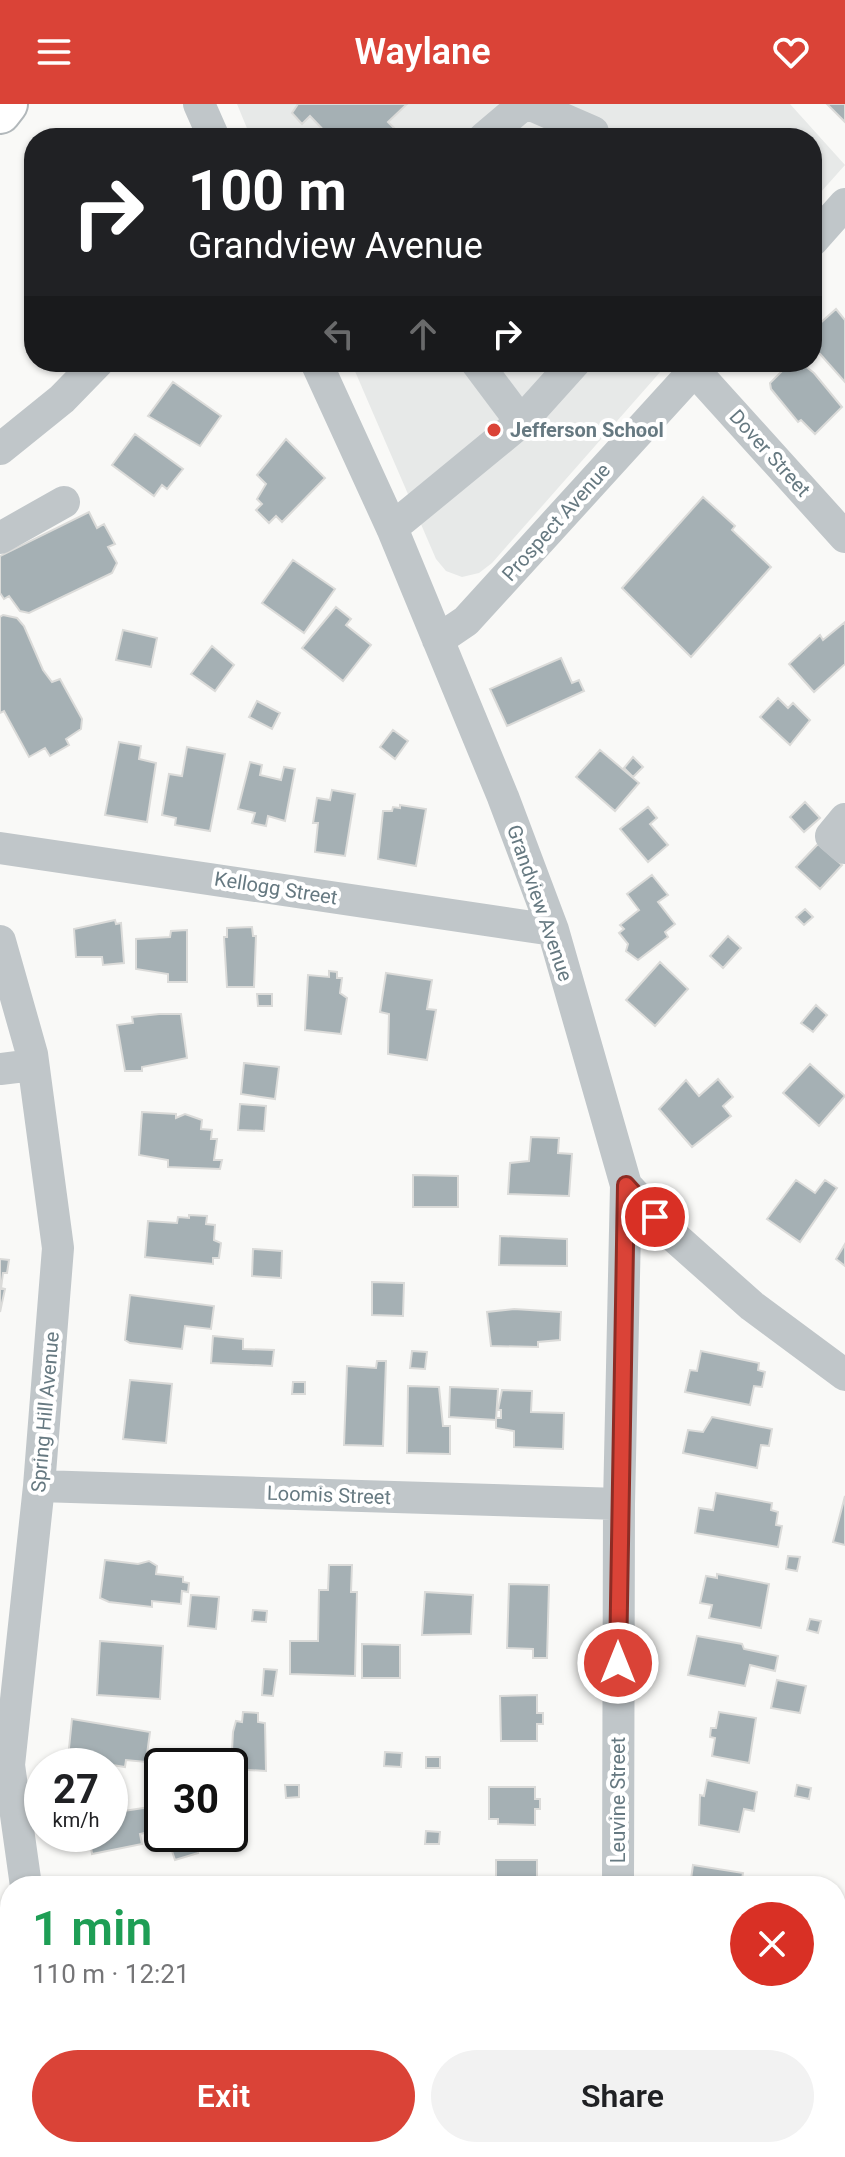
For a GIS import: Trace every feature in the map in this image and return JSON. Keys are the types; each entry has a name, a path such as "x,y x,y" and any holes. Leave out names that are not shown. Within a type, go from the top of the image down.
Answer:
{"main road":[{"path":"0,113 7,104"}],"street":[{"path":"199,104 210,128"},
{"path":"496,128 526,104 583,128"},
{"path":"822,230 845,204"},
{"path":"0,449 62,399 88,372"},
{"name":"Grandview Avenue","path":"321,372 392,528 553,930 626,1185 670,1233 752,1306 845,1375"},
{"path":"484,372 521,422"},
{"path":"392,528 521,422 566,372"},
{"name":"Prospect Avenue","path":"438,640 466,621 693,372"},
{"name":"Dover Street","path":"703,372 845,537"},
{"path":"0,538 64,502"},
{"path":"845,819 831,836 845,848"},
{"name":"Kellogg Street","path":"0,848 553,930"},
{"name":"Spring Hill Avenue","path":"0,941 33,1065 58,1248 39,1486 11,1637 9,1765 25,1876"},
{"path":"0,1069 33,1065"},
{"name":"Leuvine Street","path":"618,1876 619,1504 626,1185"},
{"name":"Loomis Street","path":"39,1486 619,1504"}],"shaded area":[{"path":"237,104 790,104 812,128 247,128"},
{"path":"822,139 845,165 822,191"},
{"name":"Jefferson School","path":"355,372 660,372 492,563 479,573 462,577 446,571 436,559"}],"building":[{"path":"298,104 407,104 388,122 394,128 321,128 310,116 302,124 292,113"},
{"path":"827,104 845,104 845,122"},
{"path":"836,309 845,320 845,382 822,356 822,322"},
{"path":"781,372 813,372 842,407 815,434 801,420 798,422 771,389 770,383"},
{"path":"173,382 221,416 200,446 148,416"},
{"path":"135,434 183,469 167,489 162,485 154,496 112,465"},
{"path":"286,439 325,478 282,522 276,516 269,523 256,510 262,504 257,499 266,484 257,475"},
{"path":"703,497 735,526 732,530 771,567 691,657 622,588"},
{"path":"89,512 97,528 104,524 115,544 108,547 117,563 112,573 29,613 20,611 9,596 4,599 0,593 0,556"},
{"path":"293,560 335,589 304,633 262,603"},
{"path":"336,607 351,619 346,625 371,645 343,681 302,648"},
{"path":"0,617 17,618 24,626 43,670 52,682 60,679 82,719 81,729 66,739 69,745 50,756 45,748 29,757 4,711 0,713"},
{"path":"845,622 845,664 814,692 789,664 820,635 823,640"},
{"path":"123,630 157,638 151,667 116,660"},
{"path":"212,646 234,665 215,691 191,674"},
{"path":"561,658 572,683 579,680 584,691 507,726 490,689"},
{"path":"778,698 788,708 793,703 810,720 790,745 760,717"},
{"path":"257,701 280,713 272,729 249,717"},
{"path":"393,730 408,741 395,759 380,747"},
{"path":"119,742 141,746 139,759 156,763 147,822 105,815"},
{"path":"187,747 225,754 210,831 175,825 176,818 162,815 169,774 182,776"},
{"path":"600,750 639,783 615,811 576,777"},
{"path":"633,757 643,767 633,777 624,768"},
{"path":"250,762 262,765 260,775 281,780 284,767 295,769 285,821 268,816 266,826 252,823 255,813 238,809"},
{"path":"332,790 355,794 345,856 315,852 318,823 313,823 317,798 330,800"},
{"path":"805,802 820,818 804,832 790,817"},
{"path":"400,805 426,809 416,866 378,859 383,811 392,811 393,807 400,808"},
{"path":"648,807 657,818 650,824 668,845 648,862 620,829"},
{"path":"818,844 842,865 820,889 796,867"},
{"path":"652,875 668,895 658,902 675,924 665,932 668,937 638,960 626,951 628,944 619,933 624,929 620,925 639,910 627,894"},
{"path":"805,909 813,917 804,925 796,917"},
{"path":"115,920 116,924 121,923 124,963 103,965 102,957 76,957 74,929"},
{"path":"252,927 253,936 256,936 254,987 227,987 224,937 227,937 227,928"},
{"path":"187,930 187,982 168,982 168,974 136,969 136,939 170,937 171,931"},
{"path":"728,936 741,948 723,968 710,956"},
{"path":"660,962 688,989 655,1026 626,1000"},
{"path":"329,971 337,972 337,978 342,978 340,993 347,998 341,1034 305,1030 308,975 329,977"},
{"path":"386,973 432,980 427,1009 436,1010 427,1060 388,1054 389,1014 380,1012"},
{"path":"257,994 272,994 272,1006 258,1006"},
{"path":"816,1005 827,1015 813,1032 801,1023"},
{"path":"181,1014 187,1058 142,1067 142,1071 125,1071 117,1025 133,1023 132,1017"},
{"path":"244,1063 279,1067 275,1099 241,1094"},
{"path":"810,1064 845,1096 819,1126 783,1093"},
{"path":"718,1079 733,1097 723,1106 731,1116 692,1147 659,1109 686,1080 699,1096"},
{"path":"240,1104 266,1106 264,1131 238,1130"},
{"path":"142,1112 176,1114 176,1118 185,1114 202,1120 201,1129 212,1130 211,1139 217,1139 214,1160 222,1160 220,1169 168,1167 168,1160 139,1155"},
{"path":"531,1137 559,1138 558,1153 572,1154 569,1196 508,1194 510,1163 529,1161"},
{"path":"413,1175 458,1176 458,1207 413,1207"},
{"path":"796,1180 815,1193 825,1180 837,1188 800,1242 767,1219"},
{"path":"189,1215 207,1216 206,1224 215,1225 214,1240 221,1243 219,1258 213,1258 213,1264 145,1257 148,1221 177,1223 178,1217 189,1218"},
{"path":"500,1236 567,1239 567,1266 499,1265"},
{"path":"845,1244 845,1266 836,1259"},
{"path":"253,1249 282,1251 281,1278 252,1276"},
{"path":"0,1259 9,1260 7,1273 3,1273 1,1288 5,1289 0,1312"},
{"path":"372,1282 404,1283 403,1316 372,1315"},
{"path":"130,1295 214,1306 211,1329 185,1326 182,1349 130,1343 125,1340"},
{"path":"514,1309 561,1312 560,1340 538,1342 538,1347 491,1346 487,1312"},
{"path":"213,1336 243,1339 243,1349 274,1350 272,1366 211,1363"},
{"path":"412,1351 427,1352 425,1369 410,1368"},
{"path":"701,1351 759,1363 758,1370 765,1372 762,1387 754,1386 750,1405 685,1392 690,1370 697,1371"},
{"path":"377,1361 386,1361 383,1446 344,1445 347,1366 376,1368"},
{"path":"130,1380 172,1384 166,1443 123,1439"},
{"path":"293,1382 305,1382 305,1394 292,1394"},
{"path":"408,1386 439,1387 443,1426 450,1426 450,1454 407,1453"},
{"path":"450,1387 498,1389 496,1420 449,1417"},
{"path":"502,1390 532,1391 531,1412 564,1413 563,1449 514,1447 514,1431 496,1428 496,1418 501,1418 501,1410 498,1410"},
{"path":"712,1417 772,1429 769,1446 761,1445 757,1468 683,1453 688,1430 703,1432"},
{"path":"716,1493 772,1503 771,1510 778,1512 776,1525 782,1526 778,1547 695,1533 699,1508 713,1510"},
{"path":"845,1496 845,1545 833,1542"},
{"path":"788,1556 800,1557 797,1571 786,1569"},
{"path":"105,1560 138,1564 149,1561 157,1566 156,1574 183,1577 183,1582 189,1583 188,1592 182,1591 181,1604 152,1601 152,1607 109,1602 100,1598"},
{"path":"329,1565 352,1565 351,1592 357,1592 355,1676 290,1674 290,1641 318,1641 319,1590 328,1590"},
{"path":"717,1574 769,1584 761,1628 709,1618 712,1605 700,1603 706,1576 717,1578"},
{"path":"509,1584 549,1585 547,1658 533,1658 533,1649 507,1648"},
{"path":"425,1592 473,1595 471,1634 422,1635"},
{"path":"191,1595 219,1597 216,1629 188,1626"},
{"path":"253,1610 267,1611 266,1622 252,1621"},
{"path":"810,1619 821,1621 818,1633 807,1630"},
{"path":"697,1636 742,1644 744,1649 778,1656 775,1671 750,1665 745,1686 688,1675"},
{"path":"100,1641 163,1646 160,1699 97,1695"},
{"path":"362,1644 400,1645 400,1678 362,1678"},
{"path":"264,1669 277,1670 273,1696 262,1695"},
{"path":"777,1680 806,1686 800,1713 771,1708"},
{"path":"537,1695 537,1713 543,1713 543,1724 537,1724 537,1741 501,1741 500,1696"},
{"path":"243,1712 258,1713 258,1722 265,1723 266,1771 248,1770 248,1748 232,1748 236,1721 242,1722"},
{"path":"719,1712 756,1718 749,1763 712,1756 715,1738 710,1737 711,1728 716,1728"},
{"path":"72,1719 150,1732 148,1748 144,1748 144,1762 128,1760 128,1748 69,1748"},
{"path":"385,1752 402,1753 401,1767 384,1766"},
{"path":"426,1757 440,1757 440,1768 426,1768"},
{"path":"707,1780 757,1792 754,1811 744,1809 739,1832 699,1825 700,1795 704,1796"},
{"path":"285,1785 299,1785 299,1797 286,1798"},
{"path":"797,1785 811,1788 809,1799 795,1796"},
{"path":"489,1787 535,1787 535,1799 540,1799 540,1809 535,1809 535,1825 498,1824 498,1819 489,1819"},
{"path":"144,1808 144,1833 140,1834 142,1844 128,1847 128,1810"},
{"path":"426,1831 440,1832 439,1844 425,1844"},
{"path":"172,1852 198,1852 198,1853 175,1860"},
{"path":"496,1860 537,1860 537,1876 496,1876"},
{"path":"693,1865 743,1873 742,1876 691,1876"}],"place":[{"name":"Jefferson School","path":"494,430"}],"route":[{"path":"618,1663 626,1185 655,1217"}]}
